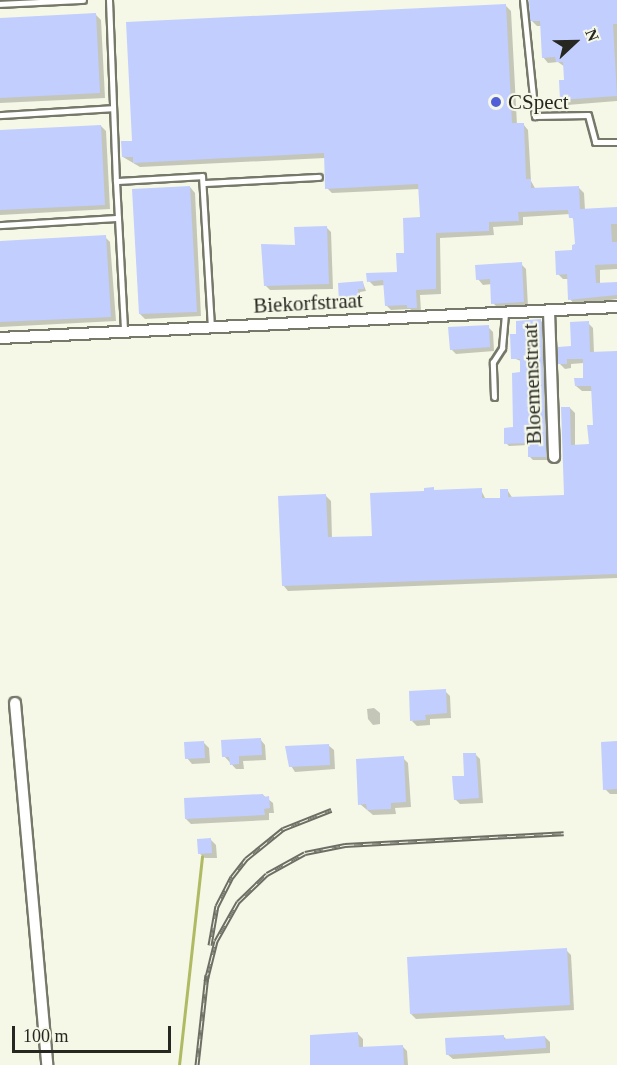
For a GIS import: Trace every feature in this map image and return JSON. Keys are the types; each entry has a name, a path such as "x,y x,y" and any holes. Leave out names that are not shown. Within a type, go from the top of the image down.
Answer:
{"street":[{"name":"Biekorfstraat","path":"0,338 617,307"},
{"name":"Bloemenstraat","path":"549,311 554,457"},
{"path":"15,703 47,1065"}],"lane":[{"path":"0,4 82,0"},
{"path":"108,0 124,331"},
{"path":"523,0 535,116 588,115 595,142 617,142"},
{"path":"0,115 113,108"},
{"path":"116,182 202,176 211,327"},
{"path":"203,183 320,177"},
{"path":"0,225 118,218"},
{"path":"494,397 493,362 502,348 505,313"}],"building":[{"path":"529,0 617,0 617,24 613,24 617,96 560,100 559,80 564,80 563,62 556,62 555,57 542,58 540,21 530,21"},
{"path":"506,4 512,123 524,123 526,179 531,179 531,188 579,186 580,209 617,207 617,224 611,224 612,242 617,242 617,264 595,265 596,283 617,282 617,295 568,300 567,274 556,275 555,251 572,250 572,245 575,244 573,218 569,218 568,210 518,212 519,221 489,222 489,231 436,233 436,289 416,290 417,308 407,308 407,305 385,306 383,280 367,282 366,273 397,272 396,253 404,253 403,218 420,217 418,184 325,189 324,153 133,163 133,157 122,157 121,141 132,141 126,22"},
{"path":"96,13 100,93 0,98 0,18"},
{"path":"101,125 105,205 0,210 0,130"},
{"path":"190,186 197,312 139,314 132,189"},
{"path":"327,226 329,284 264,286 261,244 295,245 294,227"},
{"path":"106,235 111,317 0,322 0,241"},
{"path":"522,262 524,302 491,304 490,279 476,280 475,265"},
{"path":"363,281 364,289 358,289 359,302 339,302 338,283"},
{"path":"541,319 546,457 528,457 528,443 504,444 504,428 513,427 512,373 520,372 520,359 511,359 510,334 516,334 516,321"},
{"path":"589,321 590,352 617,351 617,574 282,586 278,496 326,494 328,537 372,536 370,493 424,491 424,488 434,487 434,490 482,488 482,498 500,498 500,489 508,489 508,497 564,495 561,407 570,407 571,445 589,444 587,425 593,425 591,386 575,386 574,378 583,378 583,359 567,359 567,364 558,364 558,347 571,346 570,322"},
{"path":"489,325 490,347 450,350 448,327"},
{"path":"446,689 447,713 425,715 426,720 410,721 409,691"},
{"path":"261,738 262,755 239,756 239,764 230,765 229,757 222,757 221,740"},
{"path":"204,741 205,758 185,759 184,742"},
{"path":"617,741 617,789 603,790 601,742"},
{"path":"329,744 330,765 289,767 285,746"},
{"path":"463,753 476,753 479,798 454,800 452,776 464,776"},
{"path":"404,756 406,802 391,803 391,809 367,810 366,804 358,805 356,759"},
{"path":"263,794 264,797 269,796 270,808 264,809 265,815 185,819 184,798"},
{"path":"211,838 212,853 198,854 197,839"},
{"path":"567,948 570,1005 410,1014 407,957"},
{"path":"358,1032 359,1047 403,1045 404,1065 310,1065 310,1035"},
{"path":"504,1035 504,1039 545,1036 546,1048 446,1055 445,1038"}],"waterway":[{"path":"179,1065 202,856"}],"railway":[{"path":"210,945 217,906 232,877 246,859 283,829 331,810"},
{"path":"206,981 216,941 238,902 267,874 305,853 345,845 564,833"},
{"path":"197,1065 207,975"}],"place":[{"name":"CSpect","path":"496,102"}]}
